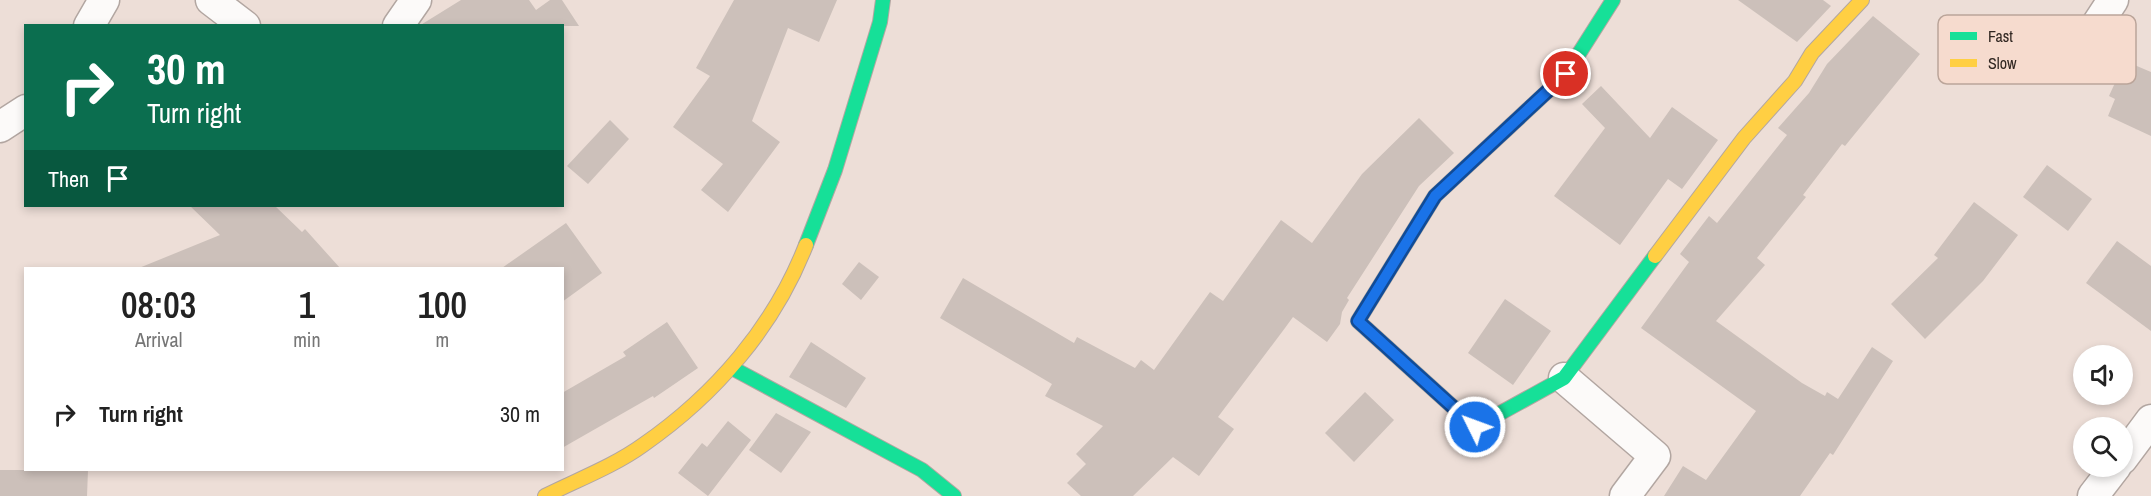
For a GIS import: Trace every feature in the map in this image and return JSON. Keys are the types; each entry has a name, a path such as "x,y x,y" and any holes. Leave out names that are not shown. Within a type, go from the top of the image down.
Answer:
{"street":[{"path":"90,24 105,0"},
{"path":"211,0 242,24"},
{"path":"399,24 416,0"},
{"path":"545,496 642,446 706,394 756,339 801,257 835,170 880,22 883,0"},
{"path":"1613,0 1566,74 1435,196 1358,321 1475,427 1564,378 1744,138 1795,81 1812,53 1862,0"},
{"path":"2103,15 2113,0"},
{"path":"0,127 24,111"},
{"path":"732,368 922,470 954,496"},
{"path":"1564,378 1655,456 1625,496"},
{"path":"2133,444 2151,420"},
{"path":"2092,496 2107,477"}],"building":[{"path":"461,0 529,0 536,10 550,0 562,0 579,26 564,26 564,24 422,24"},
{"path":"734,0 837,0 819,42 788,28 752,121 780,142 728,212 701,190 723,164 673,127 710,76 696,68"},
{"path":"1738,0 1823,0 1831,6 1797,42"},
{"path":"1873,16 1920,54 1845,146 1842,144 1803,195 1806,197 1757,258 1765,265 1716,321 1802,383 1825,396 1827,392 1838,399 1872,347 1893,361 1833,455 1830,453 1800,496 1664,496 1683,466 1706,480 1756,411 1641,328 1689,262 1680,254 1709,216 1717,223 1787,135 1778,128 1809,93 1827,64"},
{"path":"2136,66 2151,72 2151,136 2108,116 2115,99 2109,96 2114,84 2136,84"},
{"path":"1601,86 1650,138 1672,107 1718,140 1682,189 1668,179 1620,245 1554,196 1605,128 1582,104"},
{"path":"1419,118 1454,153 1419,186 1347,298 1349,300 1342,312 1340,324 1327,342 1293,317 1218,417 1234,429 1199,476 1173,457 1133,496 1081,496 1067,483 1086,464 1076,454 1103,426 1045,396 1052,384 940,318 963,278 1074,343 1077,337 1135,368 1141,360 1154,370 1210,292 1223,301 1281,220 1312,243 1362,174"},
{"path":"610,120 629,139 588,184 567,166"},
{"path":"2047,165 2092,199 2068,231 2023,197"},
{"path":"1974,202 2018,235 1983,281 1925,339 1891,304 1938,258 1934,255"},
{"path":"191,207 276,207 302,232 305,229 339,267 141,267 220,235"},
{"path":"566,223 602,273 564,301 564,267 503,267"},
{"path":"2117,241 2151,266 2151,331 2086,283"},
{"path":"859,262 879,277 861,300 842,284"},
{"path":"1505,299 1551,331 1513,385 1468,353"},
{"path":"667,322 698,368 654,398 653,396 564,447 564,392 626,356 623,352"},
{"path":"811,342 866,378 846,408 789,377"},
{"path":"1365,392 1394,420 1354,462 1325,433"},
{"path":"776,413 811,432 781,473 749,450"},
{"path":"728,421 751,440 708,496 678,473 702,443 707,447"},
{"path":"0,470 88,471 87,496 0,496"}],"traffic: fast":[{"path":"806,245 835,170 880,22 883,0"},
{"path":"1613,0 1566,74 1435,196 1358,321 1475,427 1564,378 1655,256"},
{"path":"732,368 922,470 954,496"}],"traffic: slow":[{"path":"1655,256 1744,138 1795,81 1812,53 1862,0"},
{"path":"545,496 632,453 669,425 718,381 740,357 777,304 806,245"}],"route":[{"path":"1475,427 1358,321 1435,196 1566,74"}]}
